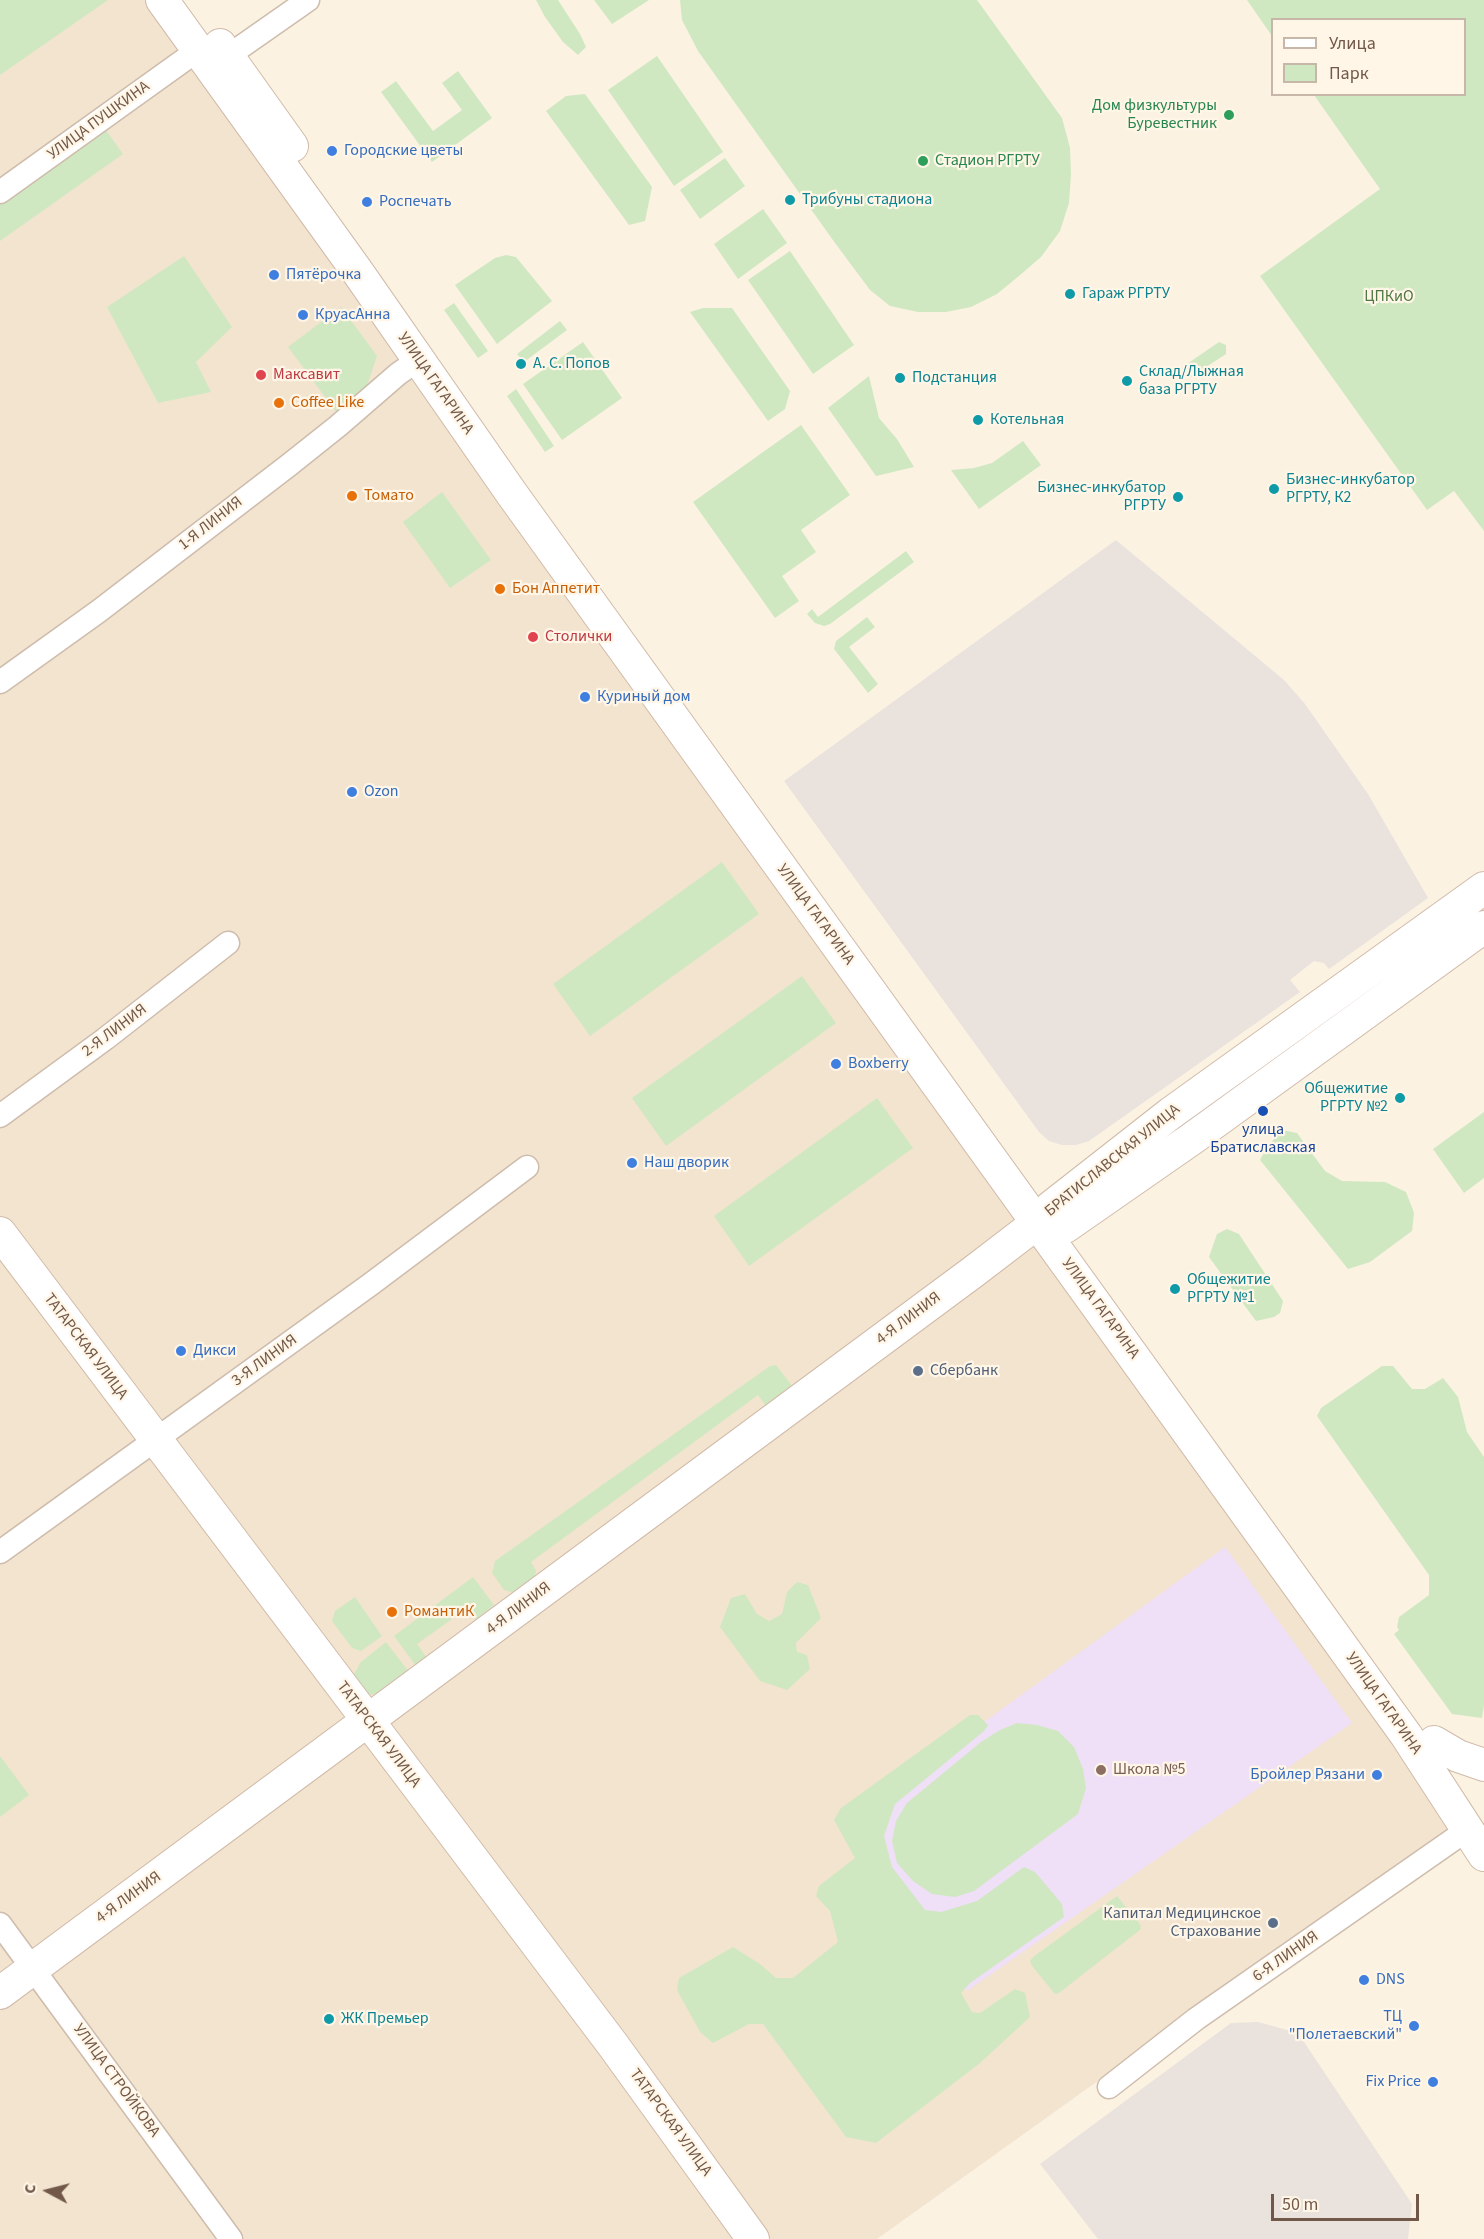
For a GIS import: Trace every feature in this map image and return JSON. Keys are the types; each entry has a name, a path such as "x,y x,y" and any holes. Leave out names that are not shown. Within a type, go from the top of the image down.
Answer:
{"main road":[{"name":"УЛИЦА ГАГАРИНА","path":"162,0 351,228 716,762"},
{"name":"УЛИЦА ГАГАРИНА","path":"188,0 212,58 418,360 716,762 1434,1742 1480,1835"},
{"name":"БРАТИСЛАВСКАЯ УЛИЦА","path":"1051,1219 1171,1113 1484,888"},
{"name":"БРАТИСЛАВСКАЯ УЛИЦА","path":"1051,1219 1193,1138 1484,927"},
{"name":"УЛИЦА ГАГАРИНА","path":"1051,1219 1407,1735 1480,1835"},
{"name":"4-Я ЛИНИЯ","path":"0,1993 1051,1219"},
{"name":"ТАТАРСКАЯ УЛИЦА","path":"0,1233 613,2045 753,2239"},
{"path":"1434,1742 1458,1756 1484,1765"}],"street":[{"name":"УЛИЦА ПУШКИНА","path":"0,192 308,0"},
{"name":"1-Я ЛИНИЯ","path":"0,682 99,611 289,465 418,360"},
{"name":"2-Я ЛИНИЯ","path":"0,1116 228,944"},
{"name":"3-Я ЛИНИЯ","path":"0,1552 371,1284 527,1167"},
{"name":"6-Я ЛИНИЯ","path":"1109,2087 1196,2019 1480,1835"},
{"name":"УЛИЦА СТРОЙКОВА","path":"0,1924 231,2239"}],"shaded area":[{"path":"0,0 152,0 1461,1835 1102,2078 877,2239 0,2239"},
{"path":"1116,540 1284,680 1305,704 1368,794 1428,898 1329,969 1324,963 1314,961 1290,980 1300,992 1089,1141 1076,1145 1062,1145 1049,1141 1039,1132 784,781"},
{"name":"Школа №5","path":"1225,1547 1352,1723 967,1991 852,1818"},
{"path":"1258,2022 1298,2033 1412,2204 1408,2239 1098,2239 1040,2164 1231,2023"}],"green space":[{"path":"0,0 108,0 0,75"},
{"path":"536,0 558,0 586,47 578,55 563,42"},
{"path":"594,0 649,0 612,24"},
{"name":"Стадион РГРТУ","path":"680,0 977,0 1062,118 1070,148 1071,174 1069,203 1060,231 1041,257 1019,276 997,294 971,307 946,312 918,312 890,306 870,290 698,51 682,20"},
{"name":"ЦПКиО","path":"1247,0 1484,0 1484,531 1454,491 1427,510 1260,276 1380,189 1315,96 1466,96 1466,18 1271,18 1271,35"},
{"path":"657,56 723,152 674,186 608,90"},
{"path":"458,71 492,118 432,162 381,92 396,81 433,131 462,110 442,83"},
{"path":"585,94 652,187 645,221 629,225 546,111 566,96"},
{"path":"103,126 123,154 0,241 0,199"},
{"path":"725,158 745,186 700,219 680,190"},
{"path":"763,209 787,243 738,279 714,244"},
{"path":"790,251 854,345 813,374 748,280"},
{"path":"506,255 516,257 552,301 497,344 455,285 495,258"},
{"path":"184,256 232,327 196,362 211,392 158,403 107,307"},
{"path":"454,303 488,351 478,358 444,310"},
{"path":"341,307 377,356 365,392 337,413 288,347"},
{"path":"703,308 732,308 790,391 785,409 768,421 690,312"},
{"path":"560,321 567,330 524,362 517,354"},
{"path":"583,342 622,398 562,440 523,384"},
{"path":"1219,342 1226,345 1226,354 1189,378 1181,368"},
{"path":"869,376 879,418 897,439 914,467 876,476 828,408"},
{"path":"516,389 554,446 545,452 507,396"},
{"path":"801,425 850,495 801,530 816,552 782,576 799,601 775,618 693,502"},
{"path":"1023,441 1041,465 979,509 951,470 974,468 992,463"},
{"path":"442,492 491,560 450,588 403,522"},
{"path":"906,551 914,562 830,624 824,626 815,623 807,614 812,609 818,617"},
{"path":"867,617 875,627 849,647 878,684 868,693 834,649 836,641"},
{"path":"722,862 759,914 590,1036 553,984"},
{"path":"802,976 836,1023 666,1146 632,1098"},
{"path":"877,1098 913,1148 749,1266 714,1216"},
{"path":"1484,1112 1484,1178 1464,1193 1433,1149"},
{"path":"1282,1130 1297,1133 1325,1171 1342,1181 1385,1182 1406,1192 1414,1213 1412,1231 1370,1262 1348,1269 1260,1160 1267,1147"},
{"path":"1227,1229 1239,1234 1283,1301 1280,1313 1274,1317 1256,1321 1209,1257 1217,1234"},
{"path":"776,1365 793,1387 766,1406 758,1395 531,1562 536,1571 534,1579 515,1593 504,1590 492,1573 495,1561 770,1366"},
{"path":"1382,1366 1393,1366 1412,1389 1425,1389 1443,1378 1458,1397 1467,1432 1484,1457 1484,1705 1482,1718 1452,1714 1394,1634 1399,1630 1397,1627 1399,1617 1429,1595 1429,1575 1317,1416 1321,1408"},
{"path":"473,1577 494,1605 475,1620 466,1609 417,1644 427,1658 416,1666 394,1636"},
{"path":"797,1582 808,1585 821,1618 796,1643 797,1652 807,1655 810,1669 787,1690 760,1681 720,1627 731,1598 745,1594 757,1614 769,1621 782,1614 787,1592"},
{"path":"355,1597 382,1636 361,1651 352,1648 332,1621 335,1611"},
{"path":"386,1642 409,1672 385,1691 371,1695 358,1688 354,1674 361,1662"},
{"path":"970,1715 978,1715 988,1725 984,1731 895,1804 884,1836 892,1867 925,1910 941,1912 977,1901 1024,1867 1035,1872 1062,1904 1064,1917 970,1983 961,1993 972,2012 980,2013 1015,1989 1025,1993 1030,2017 980,2063 876,2143 846,2137 763,2024 749,2024 713,2043 700,2032 677,1990 679,1978 733,1947 760,1964 776,1978 793,1978 838,1942 830,1911 816,1896 819,1886 855,1858 834,1820 841,1808"},
{"path":"1017,1723 1037,1725 1058,1731 1074,1747 1083,1769 1086,1788 1078,1814 974,1891 955,1897 932,1894 913,1881 897,1863 892,1841 896,1821 907,1803 981,1742"},
{"path":"0,1756 29,1795 0,1817"},
{"path":"1117,1896 1140,1924 1141,1929 1055,1994 1030,1961"}],"place":[{"name":"Дом физкультуры Буревестник","path":"1229,115"},
{"name":"Городские цветы","path":"332,151"},
{"name":"Стадион РГРТУ","path":"923,161"},
{"name":"Трибуны стадиона","path":"790,200"},
{"name":"Роспечать","path":"367,202"},
{"name":"Пятёрочка","path":"274,275"},
{"name":"Гараж РГРТУ","path":"1070,294"},
{"name":"КруасАнна","path":"303,315"},
{"name":"А. С. Попов","path":"521,364"},
{"name":"Максавит","path":"261,375"},
{"name":"Подстанция","path":"900,378"},
{"name":"Склад/Лыжная база РГРТУ","path":"1127,381"},
{"name":"Coffee Like","path":"279,403"},
{"name":"Котельная","path":"978,420"},
{"name":"Бизнес-инкубатор РГРТУ, К2","path":"1274,489"},
{"name":"Томато","path":"352,496"},
{"name":"Бизнес-инкубатор РГРТУ","path":"1178,497"},
{"name":"Бон Аппетит","path":"500,589"},
{"name":"Столички","path":"533,637"},
{"name":"Куриный дом","path":"585,697"},
{"name":"Ozon","path":"352,792"},
{"name":"Boxberry","path":"836,1064"},
{"name":"Общежитие РГРТУ №2","path":"1400,1098"},
{"name":"улица Братиславская","path":"1263,1111"},
{"name":"Наш дворик","path":"632,1163"},
{"name":"Общежитие РГРТУ №1","path":"1175,1289"},
{"name":"Дикси","path":"181,1351"},
{"name":"Сбербанк","path":"918,1371"},
{"name":"РомантиК","path":"392,1612"},
{"name":"Школа №5","path":"1101,1770"},
{"name":"Бройлер Рязани","path":"1377,1775"},
{"name":"Капитал Медицинское Страхование","path":"1273,1923"},
{"name":"DNS","path":"1364,1980"},
{"name":"ЖК Премьер","path":"329,2019"},
{"name":"ТЦ \"Полетаевский\"","path":"1414,2026"},
{"name":"Fix Price","path":"1433,2082"}]}
